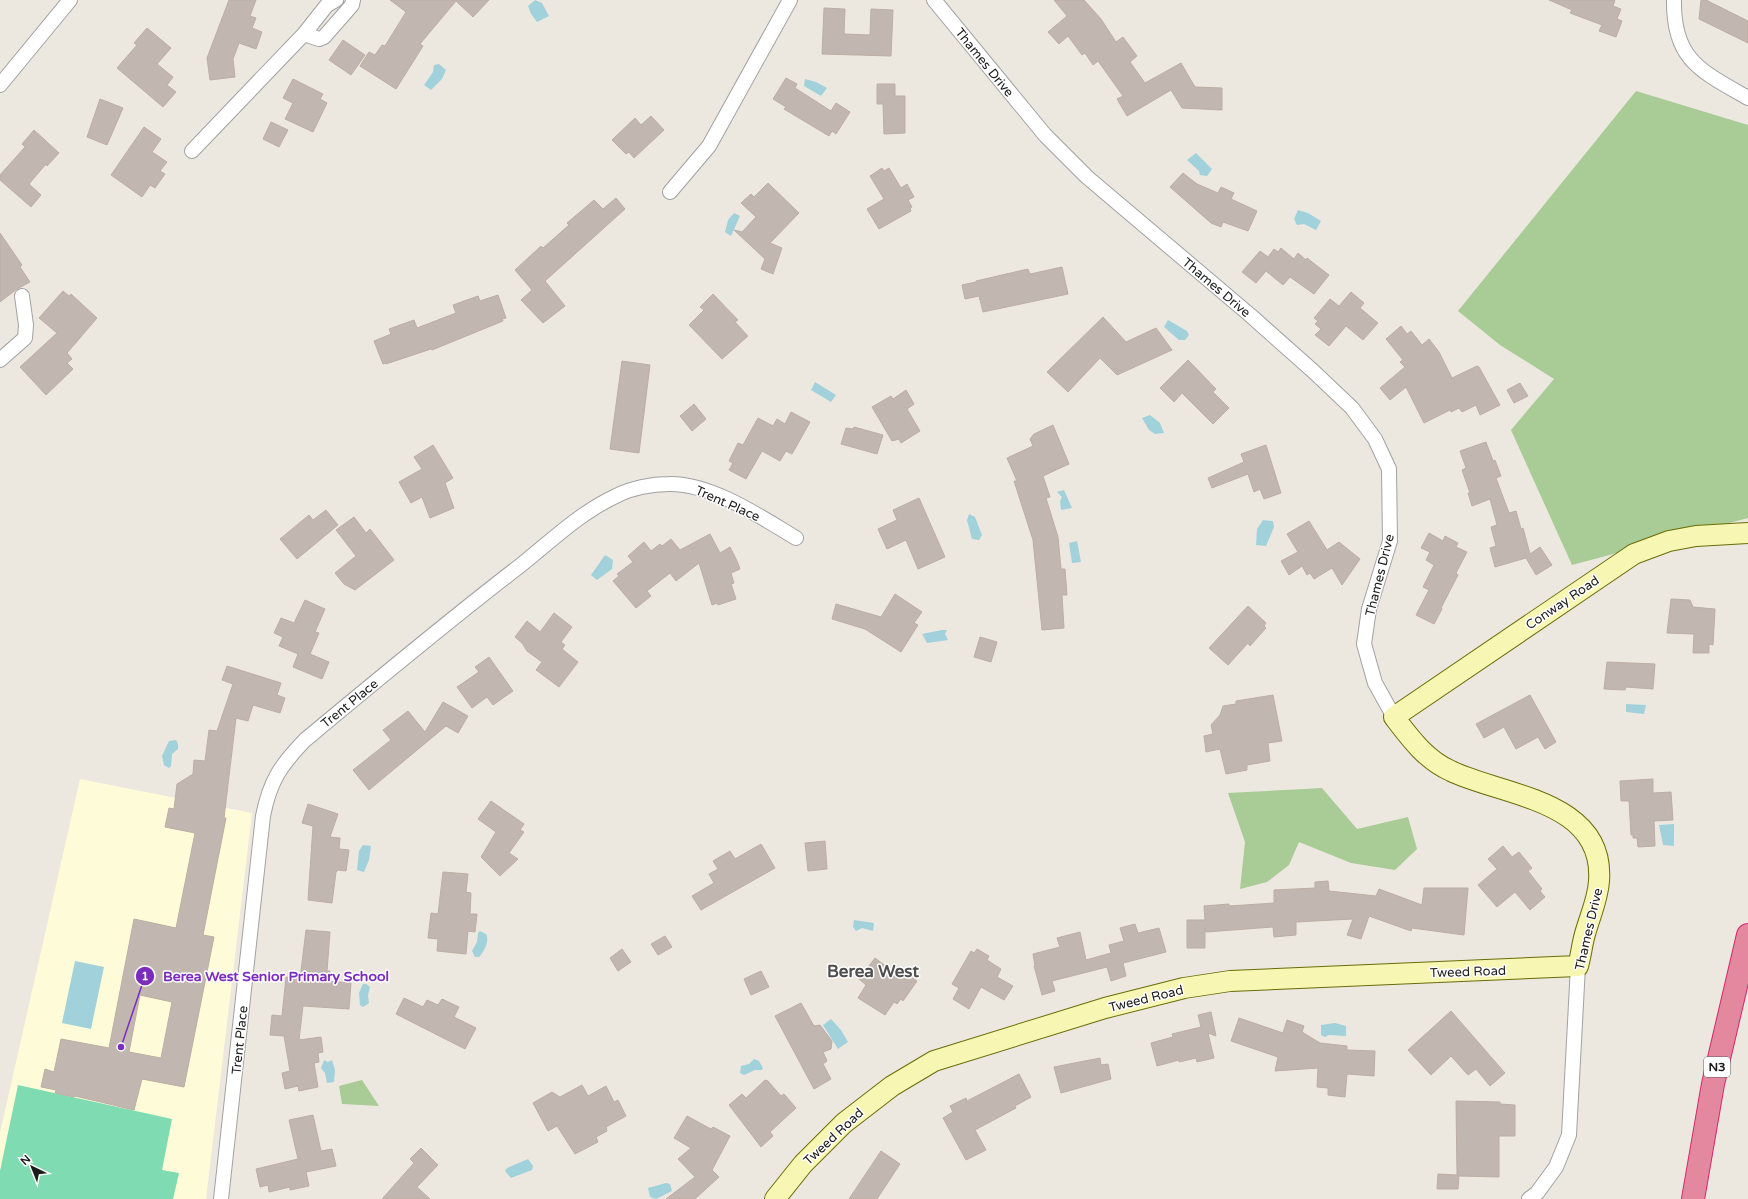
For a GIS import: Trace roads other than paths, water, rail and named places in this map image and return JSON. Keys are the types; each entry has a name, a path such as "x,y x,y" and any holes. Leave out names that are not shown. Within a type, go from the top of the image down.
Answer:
{"highway":[{"name":"N3","path":"1692,1199 1713,1084 1748,936"}],"street":[{"path":"0,86 70,0"},
{"path":"192,151 304,34 327,5 336,0"},
{"path":"304,34 319,39 324,37 352,5 353,0"},
{"path":"670,192 709,146 790,0"},
{"name":"Thames Drive","path":"934,0 1045,135 1082,172 1135,219 1250,315 1313,372 1352,408 1375,439 1389,470 1390,541 1369,609 1364,644 1375,683 1394,717 1411,740 1428,757 1450,771 1551,806 1575,822 1587,836 1597,858 1599,880 1578,966 1569,1135 1556,1167 1537,1193 1529,1199"},
{"path":"1674,0 1674,20 1678,39 1691,60 1709,76 1748,98"},
{"path":"0,360 25,338 26,325 22,296"},
{"name":"Trent Place","path":"221,1199 263,816 268,793 276,773 291,754 305,740 506,576 594,508 617,495 655,485 670,483 692,487 709,492 740,506 796,538"},
{"name":"Conway Road","path":"1394,717 1634,554 1669,541 1696,536 1748,533"},
{"name":"Tweed Road","path":"775,1199 803,1164 844,1123 892,1086 934,1061 1105,1008 1184,988 1230,981 1578,966"}],"water":[{"path":"535,0 542,3 549,16 537,22 531,14 528,6"},
{"path":"439,64 446,70 442,79 431,90 424,85 433,72 434,65"},
{"path":"805,79 816,82 827,88 821,96 804,86"},
{"path":"1196,153 1212,169 1207,176 1200,175 1199,171 1187,160"},
{"path":"1298,210 1308,213 1321,221 1316,230 1304,224 1297,225 1294,219"},
{"path":"734,213 740,216 731,236 725,232 728,220"},
{"path":"1168,320 1187,331 1189,335 1185,340 1179,340 1164,327"},
{"path":"815,382 836,395 831,402 811,390"},
{"path":"1150,415 1160,423 1164,433 1155,434 1149,430 1142,418"},
{"path":"1064,490 1072,508 1061,510 1060,501 1062,497 1057,492"},
{"path":"969,514 975,517 982,535 979,540 972,539 967,520"},
{"path":"1263,520 1273,521 1274,527 1266,546 1256,545 1257,529"},
{"path":"1077,541 1081,562 1072,563 1069,543"},
{"path":"605,555 613,560 612,569 597,580 591,575"},
{"path":"947,630 945,634 948,640 927,643 922,634"},
{"path":"1626,704 1646,705 1644,714 1626,712"},
{"path":"176,740 178,749 172,754 171,766 169,768 164,765 162,756 169,741"},
{"path":"1674,824 1674,846 1663,845 1659,825"},
{"path":"363,845 371,846 369,860 364,872 357,870 359,851"},
{"path":"854,920 874,923 873,931 862,928 856,931 853,927"},
{"path":"480,931 486,934 487,943 481,955 479,957 475,957 472,951 477,942 478,933"},
{"path":"75,961 104,967 91,1029 62,1023"},
{"path":"363,984 370,987 368,995 369,1003 363,1007 360,1005 359,993"},
{"path":"831,1019 841,1030 848,1042 838,1049 823,1025"},
{"path":"1335,1023 1346,1026 1346,1036 1329,1035 1325,1037 1321,1035 1321,1025"},
{"path":"754,1059 759,1061 763,1068 762,1070 755,1070 744,1075 740,1073 741,1066 749,1064"},
{"path":"324,1060 328,1062 332,1060 335,1070 334,1082 327,1083 325,1073 321,1068"},
{"path":"528,1159 533,1166 532,1170 511,1178 505,1171 507,1168"},
{"path":"666,1183 670,1184 672,1191 656,1199 650,1197 648,1188"}],"place":[{"name":"Berea West Senior Primary School","path":"121,1047"}],"district":[{"name":"Berea West","path":"873,971"}]}
